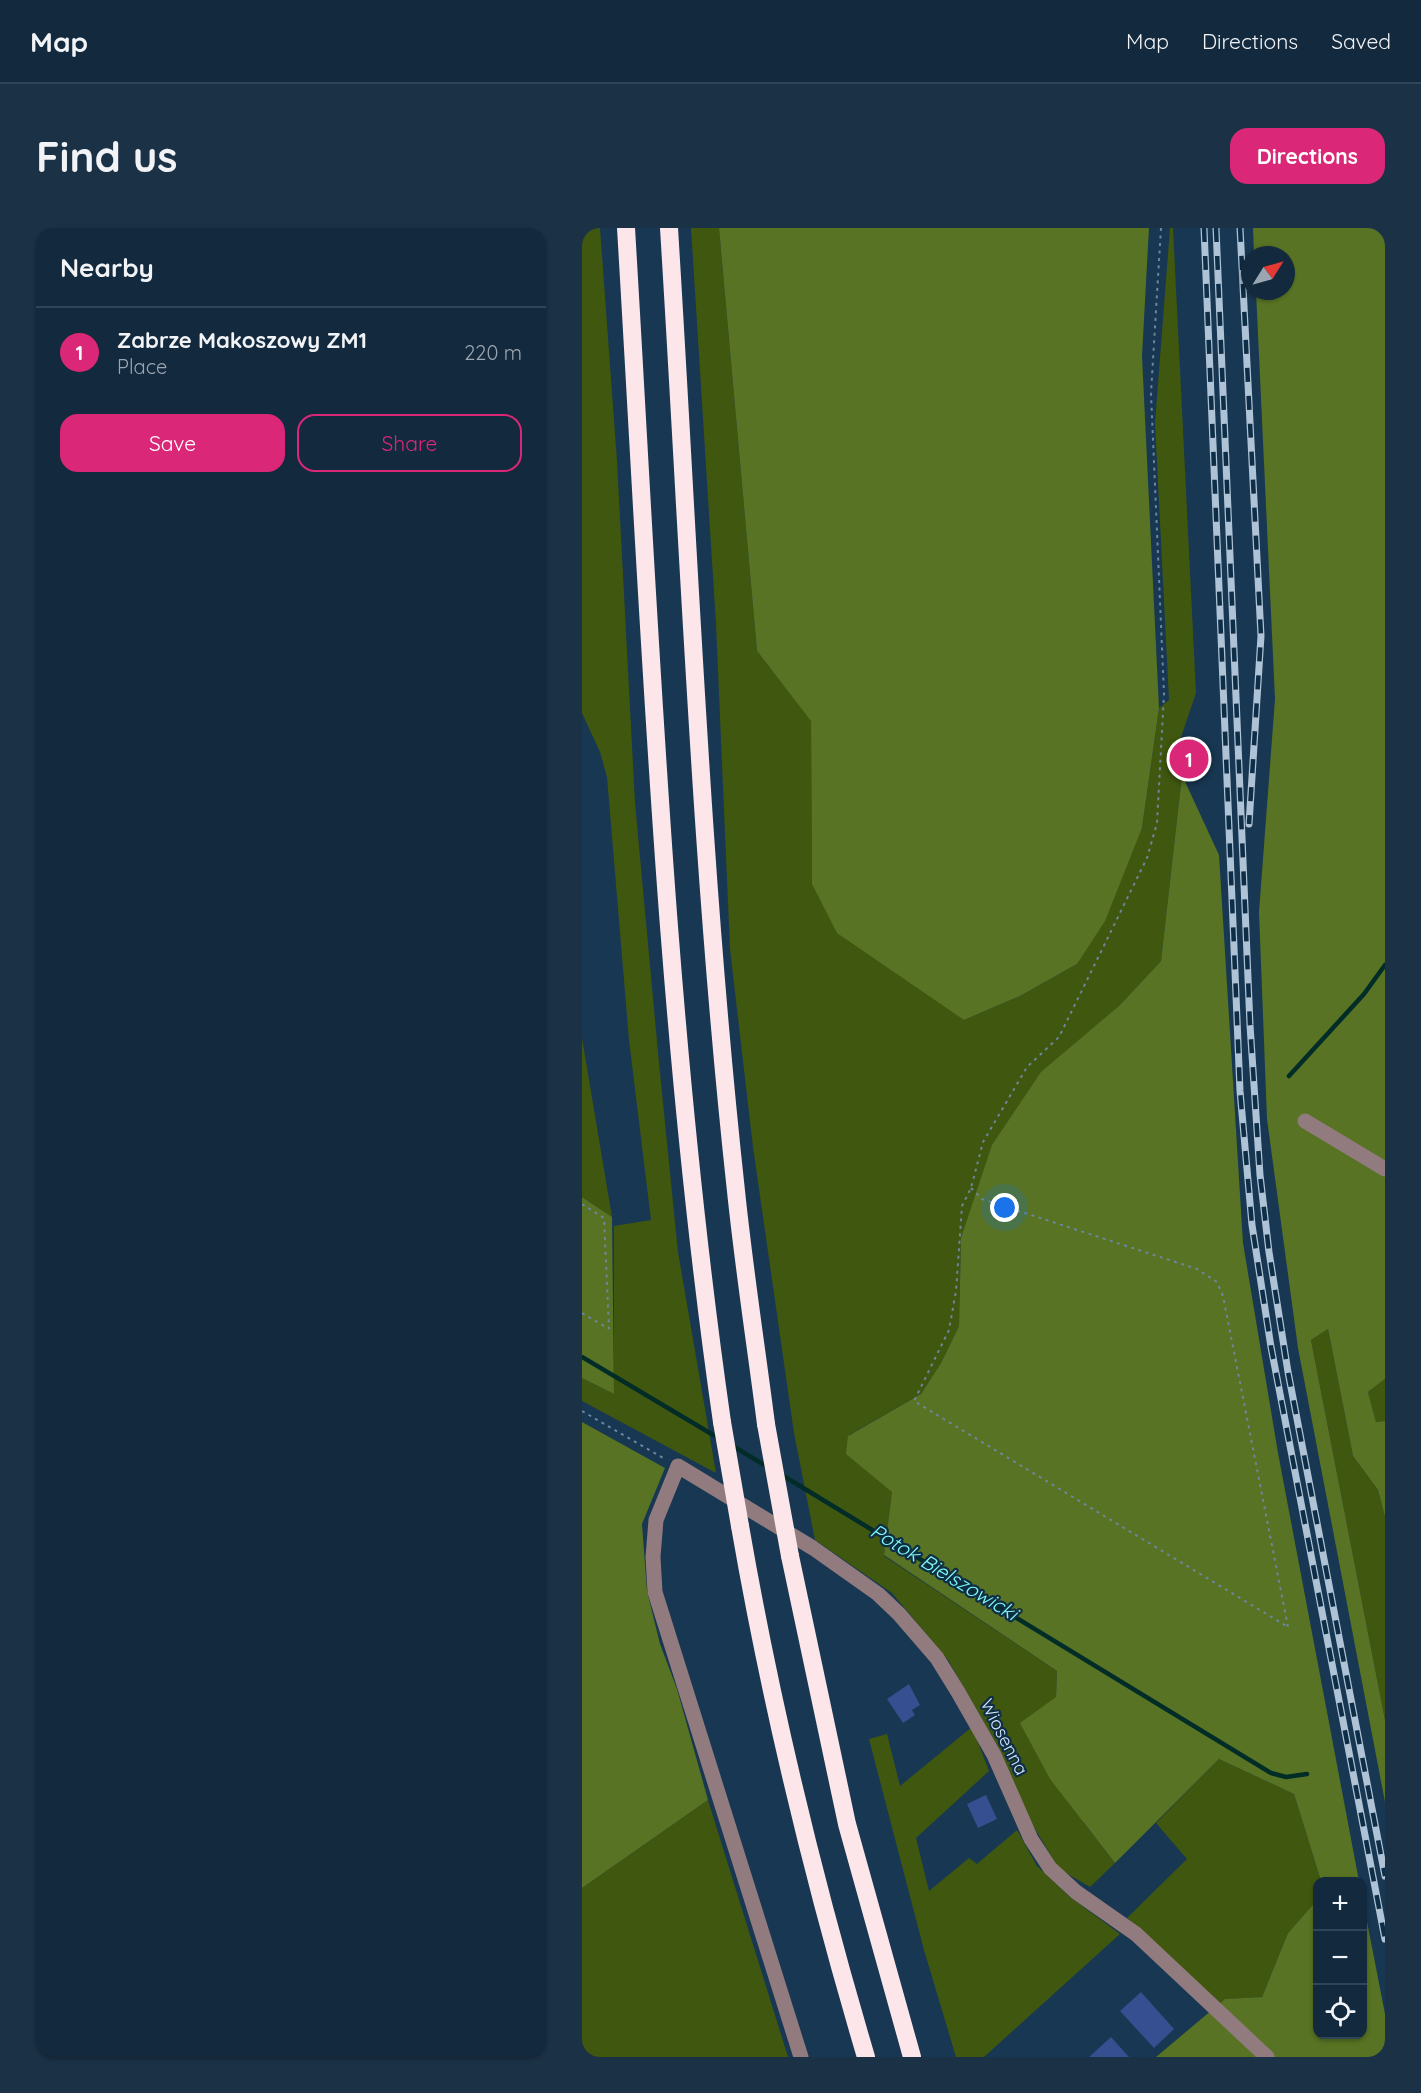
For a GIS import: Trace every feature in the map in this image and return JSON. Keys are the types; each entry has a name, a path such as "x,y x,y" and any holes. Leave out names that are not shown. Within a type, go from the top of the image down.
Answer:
{"highway":[{"path":"626,228 671,961 699,1252 722,1422 740,1526 789,1772 834,1948 866,2057"},
{"path":"669,228 704,812 724,1065 736,1191 766,1424 790,1556 847,1824 912,2057"}],"street":[{"path":"1305,1121 1385,1169"},
{"path":"678,1466 656,1520 653,1557 655,1592 801,2057"},
{"name":"Wiosenna","path":"678,1466 813,1548 878,1594 899,1614 937,1658 970,1711 994,1755 1031,1839 1050,1868 1076,1892 1136,1934 1267,2057"}],"path":[{"path":"971,1188 982,1198 1197,1269 1217,1282 1223,1296 1288,1627 914,1401 949,1330 956,1291 962,1206 971,1188 983,1142 1027,1067 1059,1037 1147,858 1157,823 1164,694 1151,393 1161,228"},
{"path":"582,1204 604,1218 609,1329 582,1313"},
{"path":"582,1411 678,1466"}],"green space":[{"path":"582,228 600,228 617,461 635,803 659,1063 678,1252 716,1473 582,1401 582,1378 614,1394 614,1226 651,1220 629,1040 607,777 600,752 582,713"},
{"path":"691,228 719,228 757,651 811,720 812,884 964,1020 1020,996 1077,964 1142,828 1159,708 1169,700 1155,423 1170,228 1173,228 1196,693 1179,743 1182,775 1161,961 1119,1006 961,1238 959,1326 941,1363 921,1394 849,1435 892,1492 884,1556 1057,1671 1056,1697 1083,1822 1115,1863 1090,1887 1059,1869 1029,1819 998,1747 948,1660 892,1593 815,1540 794,1433 753,1147 730,949 716,624"},
{"path":"719,228 1149,228 1142,356 1159,708 1142,828 1105,921 1077,964 1020,996 964,1020 837,933 812,884 811,721 757,651"},
{"path":"1253,228 1385,228 1385,1379 1368,1392 1376,1422 1385,1421 1385,1517 1378,1490 1353,1456 1328,1329 1311,1340 1385,1720 1385,1802 1298,1348 1267,1119 1259,912 1275,699 1256,300 1295,300 1295,246 1254,246"},
{"path":"1182,775 1219,855 1243,1243 1278,1453 1358,1877 1320,1877 1294,1794 1219,1759 1115,1863 1050,1779 1020,1723 1056,1697 1057,1671 884,1555 892,1492 846,1454 848,1436 921,1394 941,1363 959,1326 961,1238 992,1145 1041,1072 1119,1006 1161,961"},
{"path":"582,1038 612,1217 582,1197"},
{"path":"582,1197 612,1217 614,1394 582,1378"},
{"path":"1328,1329 1353,1456 1378,1490 1385,1517 1385,1720 1311,1340"},
{"path":"1385,1379 1385,1421 1376,1422 1368,1392"},
{"path":"582,1422 665,1468 642,1524 647,1591 660,1644 677,1689 708,1800 582,1888"},
{"path":"972,1727 989,1771 916,1838 929,1891 969,1858 977,1864 1017,1830 1037,1866 1070,1897 1120,1934 984,2057 956,2057 924,1950 869,1739 887,1734 900,1786"},
{"path":"1219,1759 1294,1794 1320,1877 1313,1877 1313,1905 1288,1933 1262,1997 1226,1999 1220,2003 1127,1918 1187,1859 1156,1823"},
{"path":"708,1800 788,2057 582,2057 582,1888"},
{"path":"1313,1905 1313,2039 1367,2039 1367,1922 1385,2014 1385,2057 1156,2057 1225,1999 1262,1997 1288,1933"}],"building":[{"path":"909,1684 920,1705 912,1710 915,1715 903,1723 887,1699"},
{"path":"986,1795 997,1819 978,1828 967,1804"},
{"path":"1141,1992 1174,2029 1154,2048 1120,2011"},
{"path":"1111,2037 1129,2057 1089,2057"}],"waterway":[{"path":"1289,1076 1364,994 1385,965"},
{"name":"Potok Bielszowicki","path":"582,1357 720,1439"},
{"name":"Potok Bielszowicki","path":"733,1446 769,1468"},
{"name":"Potok Bielszowicki","path":"782,1475 1271,1773 1286,1777 1307,1774"}],"railway":[{"path":"1204,228 1240,1091 1252,1225 1271,1347 1385,1939"},
{"path":"1216,228 1250,1025 1260,1175 1269,1252 1288,1372 1385,1876"},
{"path":"1240,228 1261,636 1249,824"}],"place":[{"name":"Zabrze Makoszowy ZM1","path":"1189,759"}]}
